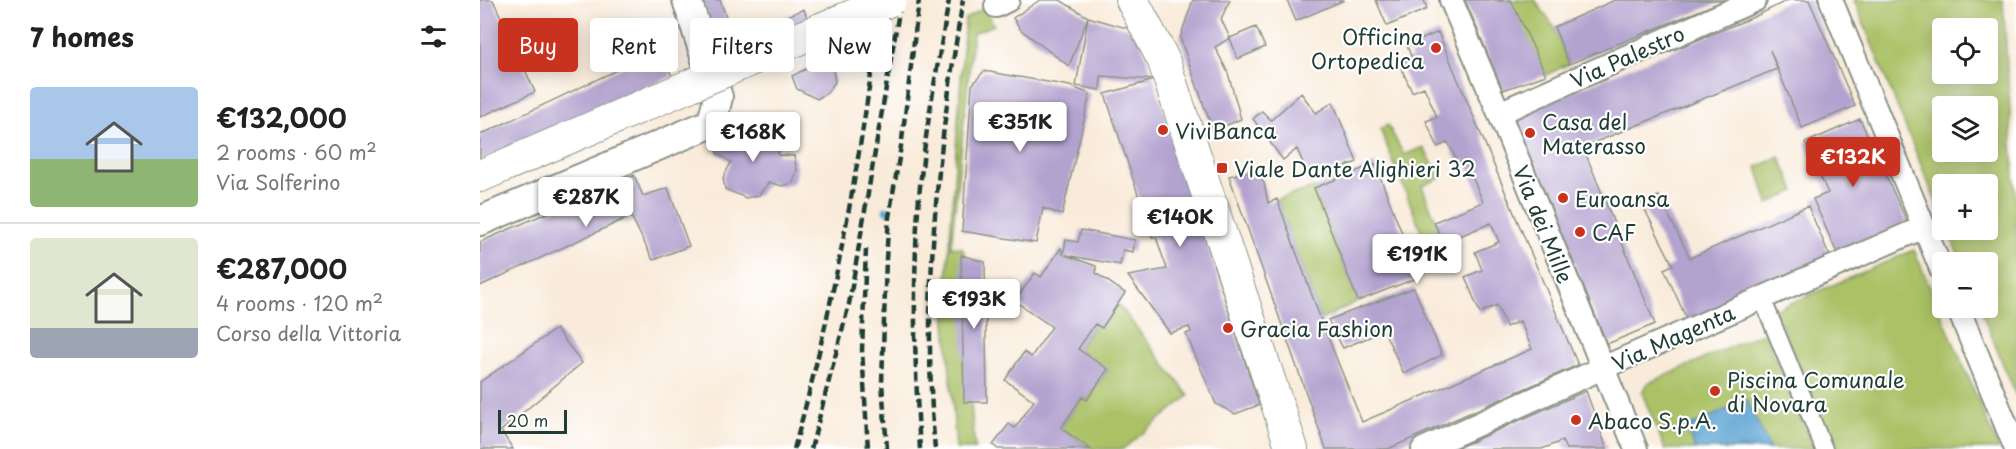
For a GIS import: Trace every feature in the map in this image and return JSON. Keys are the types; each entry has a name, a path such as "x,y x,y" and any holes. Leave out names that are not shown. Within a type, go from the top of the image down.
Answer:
{"main road":[{"path":"480,176 890,0"},
{"path":"1132,0 1163,59 1292,449"},
{"path":"1156,0 1163,59"}],"street":[{"path":"480,221 712,123 717,100 687,0"},
{"name":"Via dei Mille","path":"1450,0 1499,112 1636,449"},
{"name":"Via Palestro","path":"1499,112 1755,0"},
{"path":"1831,0 1934,252"},
{"name":"Via Magenta","path":"1423,449 1924,227"},
{"path":"1762,298 1824,449"},
{"path":"1962,318 2016,448"}],"green space":[{"path":"1499,0 1535,0 1554,27 1569,64 1546,75"},
{"path":"1854,0 2003,0 2016,208 2016,396 1984,318 1998,318 1998,252 1957,252 1952,240 1998,240 1998,174 1932,174 1932,192"},
{"path":"984,8 994,25 973,33 951,247 962,248 969,262 970,274 960,284 975,449 956,449 945,309 965,19"},
{"path":"1388,125 1404,155 1423,147 1441,178 1422,186 1447,249 1431,255 1380,129"},
{"path":"1780,157 1795,191 1768,204 1757,167"},
{"path":"1314,188 1358,301 1321,320 1277,199"},
{"path":"1914,250 1932,292 1932,318 1943,318 1999,449 1834,449 1775,310"},
{"path":"1118,304 1189,396 1123,449 1091,449 1061,428 1082,397 1087,400 1108,370 1078,349 1095,324"},
{"name":"Piscina Comunale di Novara","path":"1760,334 1766,337 1814,449 1665,449 1642,393 1646,384"}],"water":[{"path":"1747,400 1770,449 1695,449 1686,428"}],"building":[{"path":"480,0 493,0 501,18 498,18 498,72 526,72 535,92 480,117"},
{"path":"702,0 720,0 727,18 708,18"},
{"path":"1040,0 1060,0 1088,17 1069,66 1021,30 1013,18"},
{"path":"1193,0 1230,0 1221,19 1230,38 1215,47 1228,73 1241,119 1213,131 1180,38"},
{"path":"1287,0 1344,0 1296,21"},
{"path":"1376,0 1424,0 1427,9 1387,26"},
{"path":"1465,0 1511,0 1546,75 1503,90"},
{"path":"1615,0 1725,0 1569,64 1554,27"},
{"path":"1788,0 1809,0 1855,106 1802,128 1770,50 1777,69 1583,147 1655,324 1607,344 1513,116 1756,16"},
{"path":"804,9 806,18 794,24 794,18 782,18"},
{"path":"1088,17 1137,31 1154,80 1101,76 1100,90 1076,86"},
{"path":"1256,27 1265,47 1238,59 1230,38"},
{"path":"1438,32 1578,365 1388,449 1326,449 1229,176 1254,170 1264,183 1268,203 1277,199 1321,320 1362,422 1532,349 1520,321 1506,327 1497,305 1480,313 1465,277 1482,270 1475,252 1499,242 1491,223 1443,243 1434,222 1483,202 1465,160 1458,163 1448,142 1438,147 1426,121 1437,117 1424,87 1412,92 1399,63 1412,58 1407,46"},
{"path":"806,69 806,72 833,72 835,82 827,93 817,99 797,89 792,76"},
{"path":"984,71 1070,86 1090,94 1062,215 1043,208 1036,243 962,231 972,85"},
{"path":"613,72 670,72 672,76 480,160 480,135"},
{"path":"1154,80 1259,405 1235,414 1216,404 1186,334 1191,332 1189,327 1170,333 1128,276 1167,269 1156,237 1152,237 1105,94"},
{"path":"1301,93 1316,113 1333,102 1357,162 1310,179 1297,149 1283,160 1253,119 1262,111 1271,120"},
{"path":"1860,119 1907,222 1837,253 1813,199 1828,193 1805,143"},
{"path":"744,126 779,145 778,155 794,156 797,170 793,183 782,186 769,182 759,195 746,198 725,189 723,178 731,162 718,154 714,145 720,134 729,127 740,133"},
{"path":"1375,164 1419,277 1358,301 1314,188"},
{"path":"634,175 643,196 668,188 689,246 653,260 631,216 480,286 480,242"},
{"path":"1659,196 1690,258 1808,206 1831,259 1688,322 1664,269 1673,265 1641,202"},
{"path":"1081,230 1135,240 1133,252 1123,250 1120,265 1065,255 1096,266 1096,273 1125,293 1102,328 1095,324 1078,349 1108,369 1087,400 1082,397 1061,428 1091,449 998,449 993,445 1009,424 1015,428 1034,401 1005,380 1024,352 1031,357 1052,327 1015,301 1035,273 1041,277 1061,248 1063,255 1066,240 1078,242"},
{"path":"961,255 985,262 987,402 964,402"},
{"path":"1414,288 1442,355 1404,374 1384,331 1343,348 1328,320"},
{"path":"556,329 582,363 501,431 513,449 480,449 480,382"},
{"path":"1586,391 1607,449 1566,449 1562,441 1542,449 1455,449"}],"railway":[{"path":"794,449 809,394 846,226 881,0"},
{"path":"811,449 849,304 901,0"},
{"path":"887,449 882,383 886,259 889,217 902,140 919,0"},
{"path":"920,449 915,338 917,226 925,141 949,0"},
{"path":"935,449 930,336 934,223 946,111 963,0"},
{"path":"866,249 862,350 868,449"}],"place":[{"name":"Officina Ortopedica","path":"1436,48"},
{"name":"ViviBanca","path":"1163,130"},
{"name":"Casa del Materasso","path":"1530,133"},
{"name":"Viale Dante Alighieri 32","path":"1222,168"},
{"name":"Euroansa","path":"1563,198"},
{"name":"CAF","path":"1580,232"},
{"name":"Gracia Fashion","path":"1228,328"},
{"name":"Piscina Comunale di Novara","path":"1715,391"},
{"name":"Abaco S.p.A.","path":"1576,420"}]}
